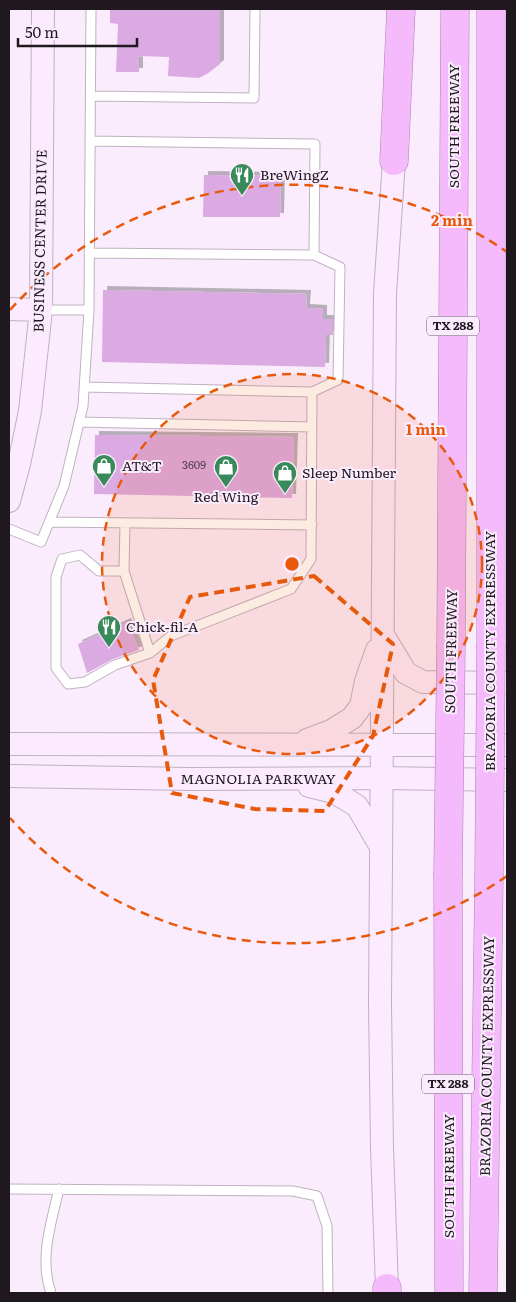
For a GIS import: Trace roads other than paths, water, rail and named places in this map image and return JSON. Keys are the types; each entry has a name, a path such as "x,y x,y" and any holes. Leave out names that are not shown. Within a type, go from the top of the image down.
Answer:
{"highway":[{"path":"394,161 401,9"},
{"name":"SOUTH FREEWAY","path":"449,1293 448,876 454,9"},
{"name":"BRAZORIA COUNTY EXPRESSWAY","path":"484,1293 491,646 491,9"}],"main road":[{"name":"BUSINESS CENTER DRIVE","path":"9,501 30,411 41,310 43,9"},
{"path":"387,1290 382,1148 380,1005 383,744 382,634 385,293 394,161"},
{"path":"9,310 41,310"},
{"path":"382,634 406,673 423,682 507,683"},
{"path":"294,744 331,731 352,718 361,706 366,681 382,634"},
{"path":"9,744 507,745"},
{"name":"MAGNOLIA PARKWAY","path":"9,776 190,779 382,778 507,780"},
{"path":"281,779 334,792 357,806 381,847"}],"lane":[{"path":"9,529 41,542 64,486 82,406 89,310 91,9"},
{"path":"91,96 254,98 255,9"},
{"path":"90,141 315,144 314,255"},
{"path":"84,386 312,392 338,380 340,267 314,255 89,253"},
{"path":"41,310 89,310"},
{"path":"124,571 99,571 80,555 62,559 56,577 56,668 68,684 85,682 115,665 150,653 171,636 291,589 311,559 312,392"},
{"path":"79,422 312,427"},
{"path":"49,522 312,525"},
{"path":"125,524 124,571 150,653"},
{"path":"9,1189 293,1190 317,1196 327,1226 328,1293"},
{"path":"51,1293 46,1280 46,1240 59,1189"}],"place":[{"name":"BreWingZ","path":"242,196"},
{"name":"AT&T","path":"104,487"},
{"name":"Red Wing","path":"226,488"},
{"name":"Sleep Number","path":"285,494"},
{"name":"Chick-fil-A","path":"109,648"}]}
